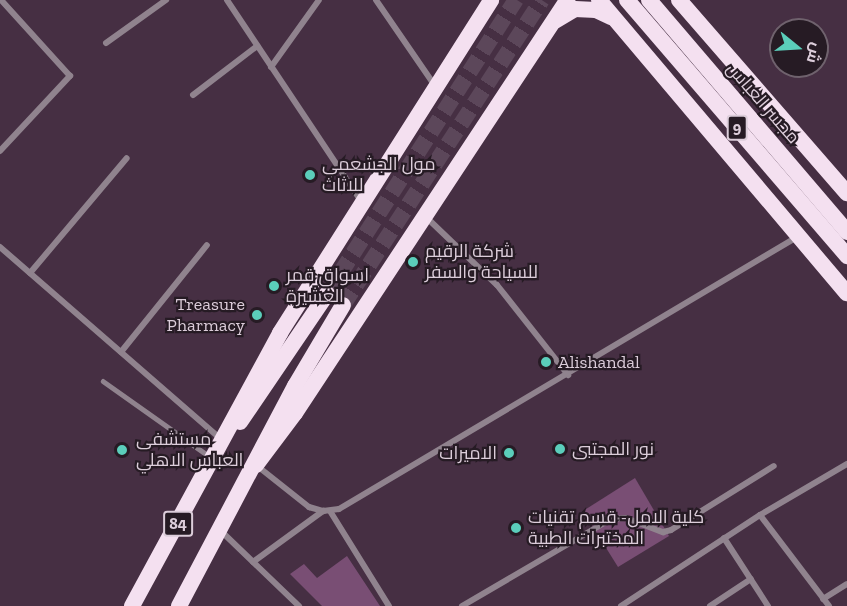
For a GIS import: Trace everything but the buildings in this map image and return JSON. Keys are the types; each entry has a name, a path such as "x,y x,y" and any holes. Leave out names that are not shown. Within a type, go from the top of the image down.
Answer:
{"highway":[{"path":"224,442 279,333 491,0"},
{"path":"256,465 295,413 567,0"},
{"path":"599,0 847,293"},
{"name":"مجسر العباس","path":"627,0 847,256"},
{"name":"مجسر العباس","path":"649,0 847,232"},
{"path":"679,0 847,193"},
{"path":"552,23 567,12 586,9 604,12 618,21"},
{"name":"84","path":"132,606 224,442 276,373 327,294"},
{"name":"84","path":"179,606 256,465 294,386 343,305"}],"street":[{"path":"0,0 70,76 0,151"},
{"path":"106,43 166,0"},
{"path":"227,0 362,202"},
{"path":"271,67 319,0"},
{"path":"376,0 436,86"},
{"path":"193,95 257,46"},
{"path":"30,273 127,158"},
{"path":"426,217 497,285 568,375"},
{"path":"253,562 326,511 362,498 799,236"},
{"path":"121,352 207,245"},
{"path":"0,247 224,442"},
{"path":"621,606 760,515 847,464"},
{"path":"256,465 302,503 326,511 388,606"},
{"path":"462,606 611,519 626,518 663,532 671,530 774,466"},
{"path":"760,515 829,606"},
{"path":"220,530 299,606"},
{"path":"724,538 768,606"},
{"path":"710,606 751,579"},
{"path":"823,598 847,584"}],"lane":[{"path":"103,381 214,460"}],"shaded area":[{"path":"635,478 669,536 618,567 583,511"},
{"path":"347,556 380,606 322,606 290,574 304,564 317,578"}],"tunnel":[{"path":"327,294 516,0"},
{"path":"343,305 542,0"}],"place":[{"name":"مول الجشعمي للاثاث","path":"310,175"},
{"name":"شركة الرقيم للسياحة والسفر","path":"413,262"},
{"name":"اسواق قمر العشيرة","path":"274,286"},
{"name":"Treasure Pharmacy","path":"257,315"},
{"name":"Alishandal","path":"546,362"},
{"name":"نور المجتبى","path":"560,449"},
{"name":"مستشفى العباس الاهلي","path":"122,450"},
{"name":"الاميرات","path":"509,453"},
{"name":"كلية الامل- قسم تقنيات المختبرات الطبية","path":"516,528"}]}
